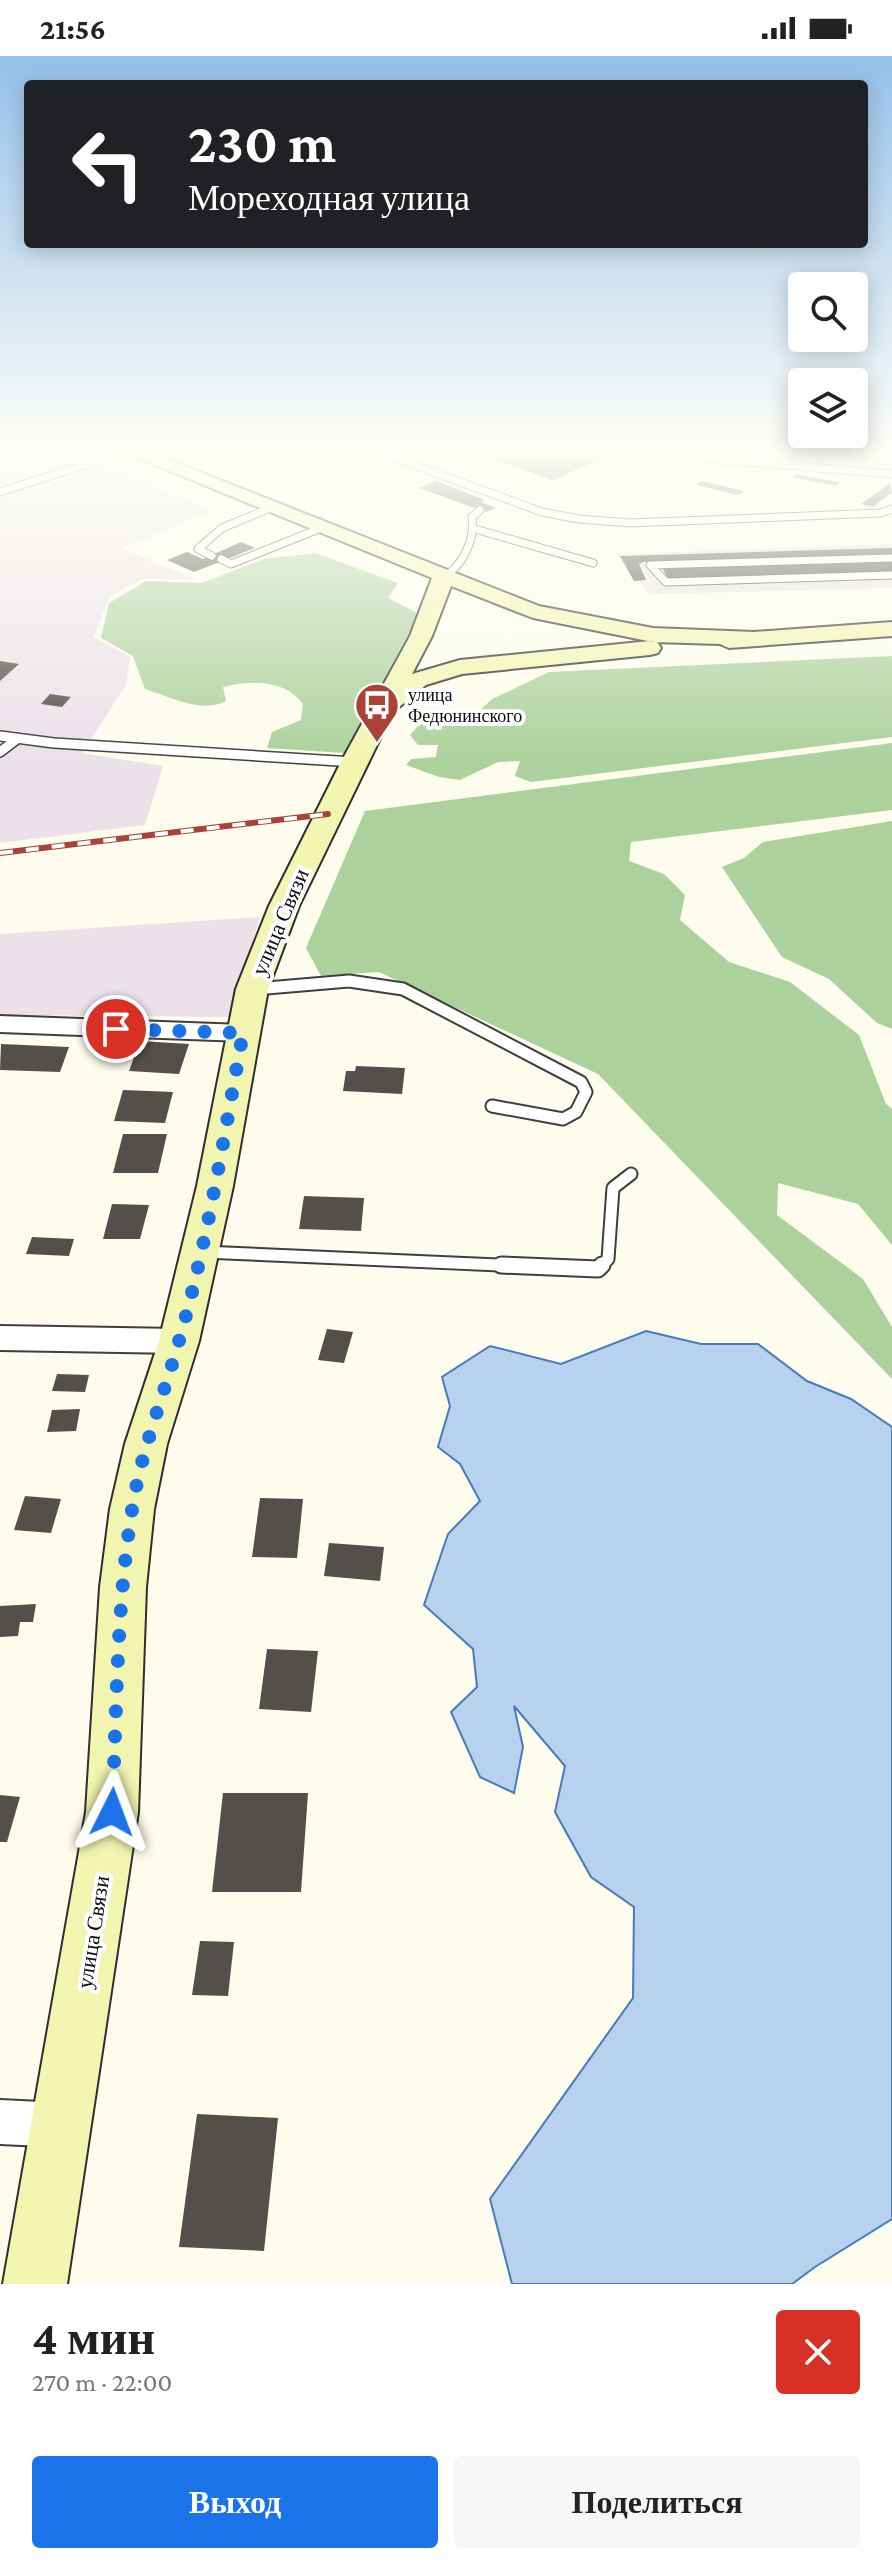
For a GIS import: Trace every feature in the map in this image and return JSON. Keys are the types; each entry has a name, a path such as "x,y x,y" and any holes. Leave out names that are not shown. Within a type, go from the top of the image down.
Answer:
{"main road":[{"path":"384,554 502,601 561,619 653,635 753,639"},
{"name":"улица Связи","path":"35,2284 112,1812 123,1587 132,1509 146,1444 179,1341 200,1252 252,989 284,906 377,717 442,618 443,578"},
{"path":"483,664 449,655 442,618 502,601"},
{"path":"530,659 552,646 565,630 561,619"},
{"path":"377,717 418,680 483,664 892,629"}],"street":[{"path":"0,1024 243,1033"},
{"path":"0,1338 179,1341"},
{"path":"0,2122 63,2125"}],"lane":[{"path":"208,554 212,556"},
{"path":"221,559 231,564 256,554"},
{"path":"443,578 455,572 463,554"},
{"path":"557,554 593,563"},
{"path":"892,558 650,565 666,582 892,575"},
{"path":"0,736 354,762"},
{"path":"0,752 17,739"},
{"path":"252,989 363,981 403,989 581,1082 586,1092 576,1112 563,1119 492,1106"},
{"path":"200,1252 598,1269 608,1259 613,1188 631,1174"}],"shaded area":[{"path":"0,554 135,554 197,580 143,579 110,596 94,637 130,657 126,685 82,753 163,766 145,825 0,843"},
{"path":"616,554 892,554 892,588 650,594"},
{"path":"260,917 230,1017 0,1015 0,934"}],"green space":[{"path":"318,554 398,583 388,598 419,614 344,753 267,748 272,732 301,720 303,704 287,690 266,684 244,683 223,687 226,701 216,705 186,703 145,689 133,656 101,638 109,603 146,581 202,583 264,559"},
{"path":"892,656 892,737 531,782 515,776 520,761 498,762 460,780 439,777 406,765 411,759 436,757 438,745 418,745 410,735 426,717 441,717 454,725 467,723 492,699 549,672"},
{"path":"892,743 892,810 631,842 629,861 664,874 685,895 680,920 729,962 790,982 859,1035 886,1104 892,1109 892,1245 858,1204 778,1183 777,1215 863,1279 892,1327 892,1379 598,1074 379,972 321,976 306,948 365,811"},
{"path":"892,821 892,1029 877,1023 829,979 782,957 722,867 744,858 763,842"}],"water":[{"path":"646,1331 701,1344 758,1344 807,1381 851,1399 892,1427 892,2219 792,2284 512,2284 490,2199 633,1998 634,1907 591,1877 555,1812 565,1766 514,1706 523,1747 514,1793 480,1777 451,1712 477,1687 473,1649 424,1605 448,1534 480,1501 460,1464 438,1447 450,1406 442,1377 490,1346 561,1364"}],"building":[{"path":"182,554 203,559 214,554 240,554 194,572 167,560"},
{"path":"892,554 643,562 639,564 646,580 634,581 620,556"},
{"path":"892,561 892,572 668,579 662,567"},
{"path":"0,661 19,664 0,681"},
{"path":"50,694 71,697 62,707 41,704"},
{"path":"140,1041 189,1044 179,1074 129,1071"},
{"path":"1,1044 69,1047 60,1072 0,1070"},
{"path":"356,1066 405,1068 402,1094 343,1091 346,1071 355,1071"},
{"path":"123,1090 173,1092 165,1123 114,1121"},
{"path":"123,1134 167,1134 158,1173 113,1173"},
{"path":"304,1196 364,1198 361,1231 299,1229"},
{"path":"112,1204 149,1205 140,1239 103,1239"},
{"path":"32,1237 74,1239 69,1256 26,1254"},
{"path":"327,1329 353,1332 344,1363 318,1360"},
{"path":"57,1374 89,1375 85,1392 52,1391"},
{"path":"80,1409 76,1431 47,1432 52,1410"},
{"path":"25,1496 61,1499 51,1533 14,1530"},
{"path":"260,1498 303,1499 297,1558 252,1557"},
{"path":"329,1543 384,1547 380,1581 324,1576"},
{"path":"36,1604 33,1622 20,1622 18,1636 0,1637 0,1606"},
{"path":"267,1649 318,1651 311,1712 259,1709"},
{"path":"223,1793 308,1793 301,1892 212,1892"},
{"path":"0,1795 20,1797 7,1842 0,1842"},
{"path":"200,1941 234,1942 228,1996 192,1995"},
{"path":"197,2114 278,2118 264,2251 179,2247"}],"railway":[{"path":"0,853 328,814"}],"place":[{"name":"улица Федюнинского","path":"377,744"}],"route":[{"path":"112,1812 123,1587 132,1509 146,1444 186,1311 215,1186 243,1033 116,1029"}]}
